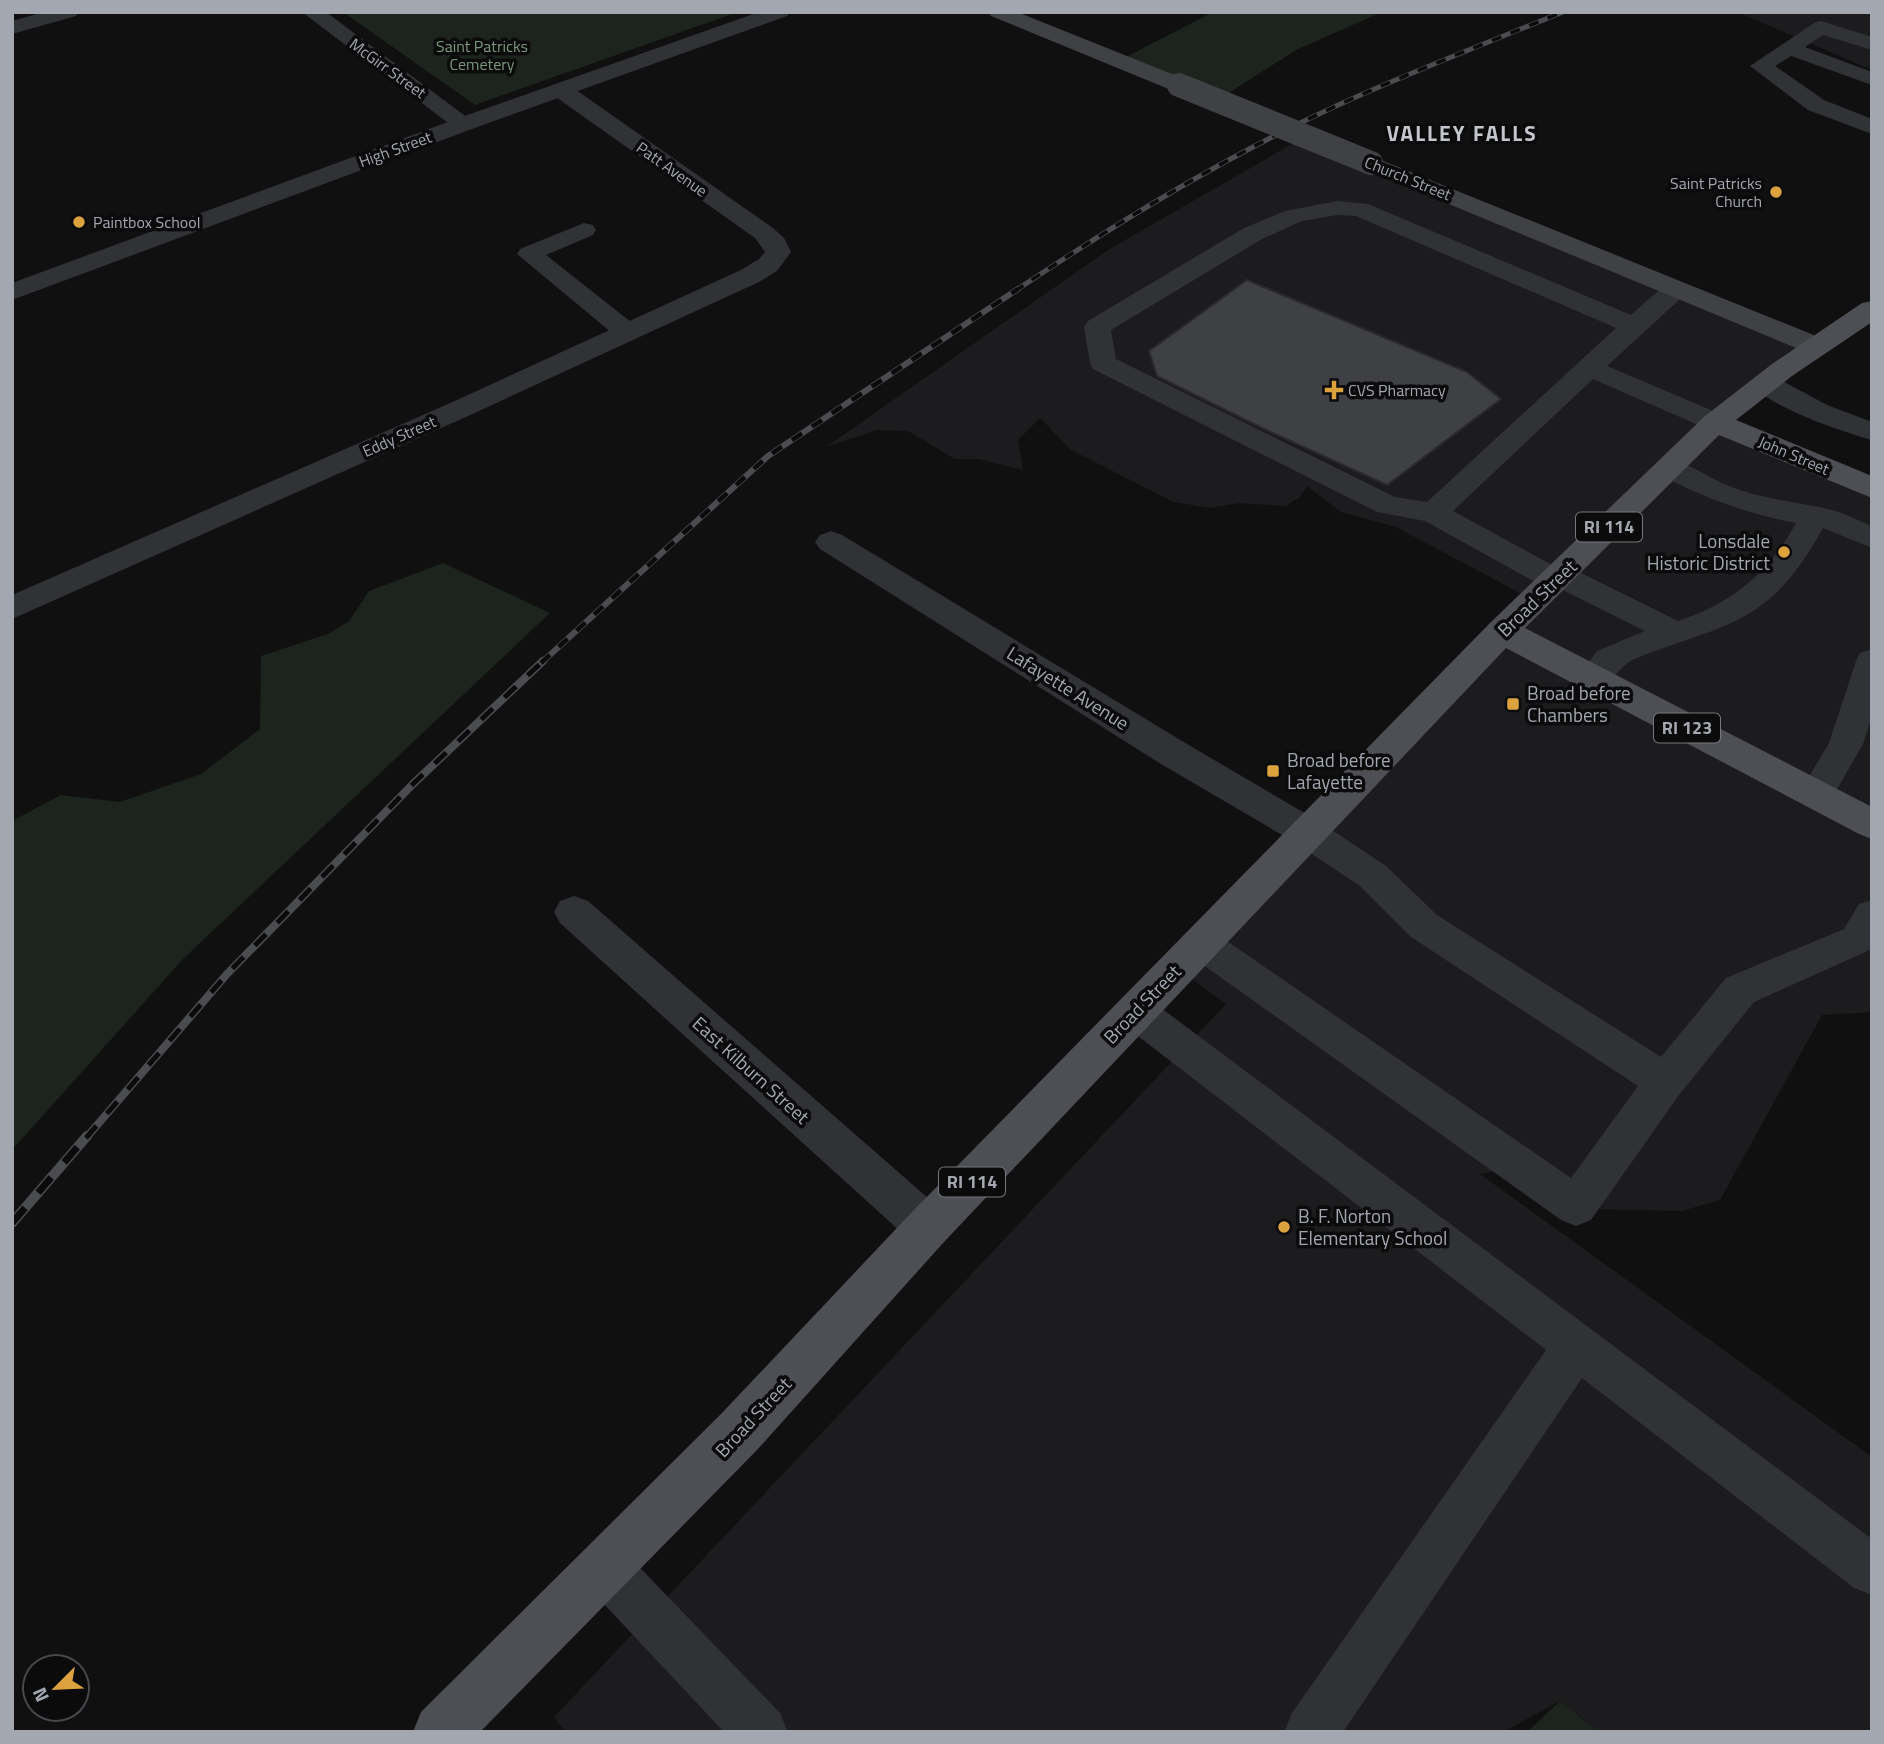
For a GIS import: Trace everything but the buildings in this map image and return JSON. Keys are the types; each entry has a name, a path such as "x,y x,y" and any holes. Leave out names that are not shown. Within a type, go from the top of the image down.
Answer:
{"main road":[{"name":"Church Street","path":"998,12 1816,346"},
{"name":"Broad Street","path":"441,1732 739,1432 928,1227 1502,631 1715,422 1816,346 1872,309"},
{"name":"John Street","path":"1715,422 1872,488"},
{"name":"RI 123","path":"1502,631 1872,824"}],"street":[{"path":"12,28 69,12"},
{"name":"McGirr Street","path":"312,12 464,124"},
{"name":"High Street","path":"12,292 464,124 779,12"},
{"name":"Patt Avenue","path":"561,90 764,233 775,243 778,252"},
{"name":"Eddy Street","path":"12,608 750,276 768,265 778,252"},
{"name":"Lafayette Avenue","path":"831,542 1174,754 1307,832"},
{"name":"East Kilburn Street","path":"575,912 928,1227"}],"lane":[{"path":"1872,44 1821,27 1761,66 1816,106 1872,127"},
{"path":"1789,48 1872,79"},
{"path":"1633,326 1360,209 1339,206 1317,209 1266,225 1097,327 1102,363 1388,505 1433,513 1675,633"},
{"path":"584,230 529,254 627,332"},
{"path":"1433,513 1633,326 1678,289"},
{"path":"1590,368 1715,422"},
{"path":"1765,383 1795,402 1833,420 1872,431"},
{"path":"1668,468 1715,491 1754,505 1828,519 1872,538"},
{"path":"1593,679 1609,659 1621,652 1729,612 1748,600 1780,570 1803,539 1814,517"},
{"path":"1816,795 1846,744 1872,661"},
{"path":"1307,832 1373,876 1424,926 1665,1082"},
{"path":"1201,943 1576,1206 1665,1082 1740,990 1864,928"},
{"path":"1135,1012 1872,1570"},
{"path":"1311,1732 1577,1345"},
{"path":"605,1568 761,1732"}],"shaded area":[{"path":"1737,12 1872,12 1872,70"},
{"path":"1304,137 1813,342 1724,422 1872,492 1872,1012 1822,1015 1720,1200 1682,1211 1593,1209 1531,1165 1480,1174 1872,1457 1872,1732 1599,1732 1560,1701 1503,1732 565,1732 554,1717 1226,1004 1189,977 1537,602 1396,527 1341,512 1307,486 1299,498 1285,506 1239,503 1210,508 1174,502 1071,450 1040,418 1018,440 1023,470 979,459 955,459 908,431 877,430 826,447 1108,250"}],"green space":[{"name":"Saint Patricks Cemetery","path":"343,12 738,12 475,105"},
{"path":"1213,12 1382,12 1296,50 1221,98 1124,58"},
{"path":"443,563 550,613 184,958 12,1150 12,821 61,795 120,802 201,774 260,729 261,656 328,634 349,621 369,591"},
{"path":"1560,1701 1599,1732 1527,1732"}],"railway":[{"path":"1015,291 1181,186 1267,139 1382,86 1563,12"},
{"path":"541,663 768,456 1015,291"},
{"path":"86,1138 227,974 413,784 543,661"},
{"path":"12,1223 87,1136"}],"place":[{"name":"Saint Patricks Church","path":"1776,192"},
{"name":"Paintbox School","path":"79,222"},
{"name":"CVS Pharmacy","path":"1334,390"},
{"name":"Lonsdale Historic District","path":"1784,552"},
{"name":"Broad before Chambers","path":"1513,704"},
{"name":"Broad before Lafayette","path":"1273,771"},
{"name":"B. F. Norton Elementary School","path":"1284,1227"}],"district":[{"name":"VALLEY FALLS","path":"1462,134"}]}
